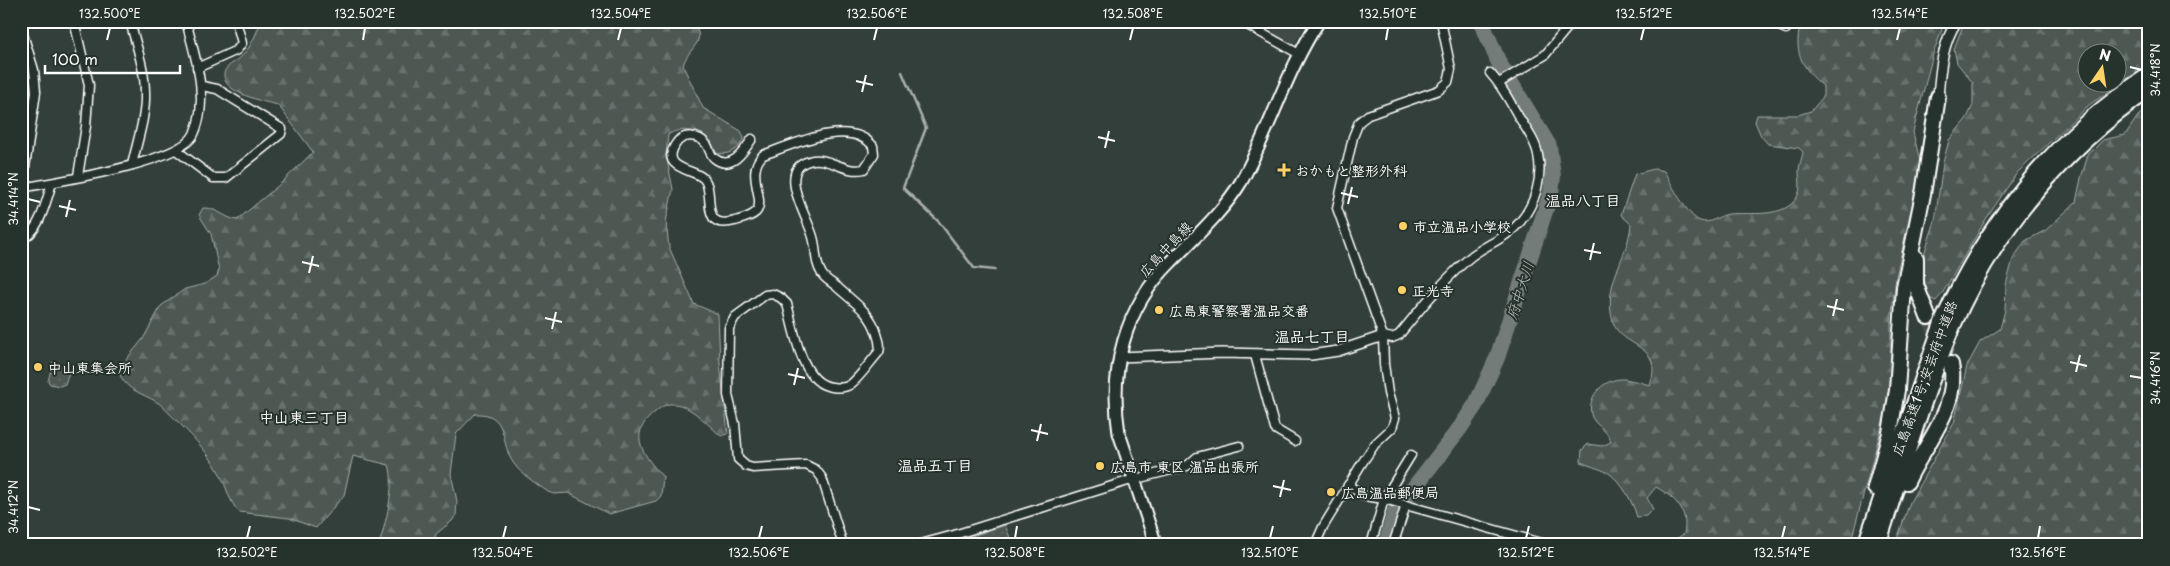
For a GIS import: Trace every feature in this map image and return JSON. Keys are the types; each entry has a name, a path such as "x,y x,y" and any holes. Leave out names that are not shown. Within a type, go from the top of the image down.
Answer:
{"highway":[{"name":"広島高速1号;安芸府中道路","path":"1865,545 1943,320 1955,293 1980,248 2010,202 2048,158 2100,111 2149,75"},
{"name":"広島高速1号;安芸府中道路","path":"1878,545 1943,351 1966,300 1991,254 2019,212 2050,175 2095,131 2149,90"},
{"path":"1928,317 1919,295 1915,265 1935,168 1940,117 1938,97"},
{"path":"1860,545 1891,424 1898,374 1905,279 1923,194 1938,97"},
{"path":"1882,545 1914,467 1950,400 1953,380 1951,364"}],"main road":[{"name":"広島中島線","path":"1156,545 1116,415 1116,378 1119,357 1129,323 1147,290 1170,262 1223,209 1241,181 1299,54 1319,21"}],"street":[{"path":"74,21 90,85 78,176"},
{"path":"130,21 145,92 145,108 132,165"},
{"path":"21,28 34,70 36,92 21,188 132,165 164,156 187,144 194,134 202,86 186,21"},
{"path":"198,68 237,50 242,43 236,21"},
{"path":"1240,21 1299,54"},
{"path":"1315,545 1323,527 1348,485 1375,444 1392,428 1395,418 1385,373 1383,336 1336,208 1353,137 1360,122 1368,115 1439,90 1448,82 1451,69 1441,21"},
{"path":"1500,83 1545,54 1568,27 1577,21"},
{"path":"1767,21 1786,29"},
{"path":"1938,97 1944,51 1948,36 1957,21"},
{"path":"1119,357 1222,353 1310,355 1338,351 1383,336 1392,338 1399,335 1423,305 1470,257 1502,238 1520,223 1532,205 1540,172 1538,153 1500,83 1490,73"},
{"path":"176,150 213,178 226,178 281,134 282,129 217,89 202,86"},
{"path":"752,139 740,157 732,162 722,162 713,158 706,144 695,137 685,136 679,139 674,147 672,156 676,165 685,171 702,176 707,183 708,205 712,215 719,222 727,223 747,218 756,212 759,205 755,171 757,161 763,155 821,134 864,136 873,146 874,154 864,169 854,171 824,160 810,160 800,165 794,178 795,189 814,237 816,262 822,275 867,313 874,322 880,346 879,352 850,385 838,388 825,387 813,378 806,369 787,304 781,298 773,294 765,295 736,317 729,328 728,395 735,424 738,459 746,466 753,468 806,465 816,470 822,478 843,545"},
{"path":"21,240 26,238 41,218 52,183"},
{"path":"1255,354 1275,429 1295,441"},
{"path":"917,545 1135,479 1187,466 1197,457 1239,446"},
{"path":"1371,545 1384,499 1411,455"},
{"path":"1348,485 1364,496 1384,499 1549,545"},
{"path":"1393,545 1406,505"}],"shaded area":[{"path":"1270,21 1309,21 1291,48 1271,37 1274,31 1268,27"}],"green space":[{"path":"261,21 692,21 697,29 698,40 683,66 703,108 741,131 744,138 733,151 721,154 716,153 708,139 698,133 682,130 668,135 666,155 673,189 666,222 669,247 694,304 718,314 720,363 728,434 721,436 693,412 680,405 671,404 661,408 646,421 641,429 640,438 645,454 663,477 661,496 656,501 609,514 568,493 554,494 548,492 530,479 517,468 509,456 502,431 494,418 475,414 456,434 451,474 457,501 456,515 452,521 436,534 432,545 379,545 387,516 390,494 391,473 389,465 353,456 344,495 316,528 289,518 239,512 230,499 215,465 202,448 160,404 129,387 120,375 125,361 143,339 161,306 185,289 205,284 217,276 219,270 211,234 199,215 203,208 212,209 237,220 279,185 313,152 278,105 245,96 225,81 224,74 226,68 240,58 247,50"},
{"path":"1802,21 1945,21 1933,54 1913,132 1920,161 1896,277 1891,321 1891,364 1886,410 1850,545 1631,545 1643,541 1660,544 1669,542 1684,534 1685,526 1682,511 1675,500 1656,487 1647,498 1653,509 1646,516 1637,517 1633,505 1619,482 1610,474 1581,462 1582,450 1588,444 1602,446 1611,442 1606,433 1592,418 1590,407 1595,394 1604,385 1617,379 1627,379 1650,385 1653,371 1652,361 1647,353 1618,331 1613,322 1610,308 1613,283 1629,237 1631,224 1621,215 1635,174 1654,169 1664,171 1690,213 1700,221 1707,222 1729,214 1775,212 1791,204 1797,197 1799,190 1799,169 1803,152 1799,148 1768,144 1761,136 1755,122 1757,115 1798,115 1811,111 1823,97 1823,86 1809,72 1800,57 1798,40"},
{"path":"1968,21 2149,21 2149,64 2128,78 2128,42 2078,42 2078,92 2108,92 2089,105 2017,173 1986,219 1936,301 1929,298 1924,278 1924,254 1935,221 1943,163 1949,140 1967,118 1973,105 1973,83 1957,63 1954,49 1962,28"},
{"path":"2149,107 2149,545 1895,545 1910,502 1954,423 1967,366 1980,342 2000,329 2005,310 2006,285 2013,259 2025,241 2046,230 2076,202 2088,155 2103,140 2125,135 2138,116"},
{"path":"53,362 61,365 69,373 65,384 60,386 50,384 48,381"},
{"path":"1005,525 1013,545 956,545 954,542"}],"waterway":[{"name":"府中大川","path":"1386,545 1395,512 1460,428 1476,404 1497,358 1551,193 1553,176 1549,146 1499,63 1481,21"},
{"path":"902,72 926,128 903,188 939,222 974,268 995,270"}],"tunnel":[{"path":"1928,317 1951,364"}],"place":[{"name":"おかもと整形外科","path":"1284,170"},
{"name":"市立温品小学校","path":"1403,226"},
{"name":"正光寺","path":"1402,290"},
{"name":"広島東警察署温品交番","path":"1159,310"},
{"name":"中山東集会所","path":"38,367"},
{"name":"広島市 東区 温品出張所","path":"1100,466"},
{"name":"広島温品郵便局","path":"1331,492"}],"district":[{"name":"温品八丁目","path":"1583,199"},
{"name":"温品七丁目","path":"1312,335"},
{"name":"中山東三丁目","path":"304,416"},
{"name":"温品五丁目","path":"935,464"}]}
